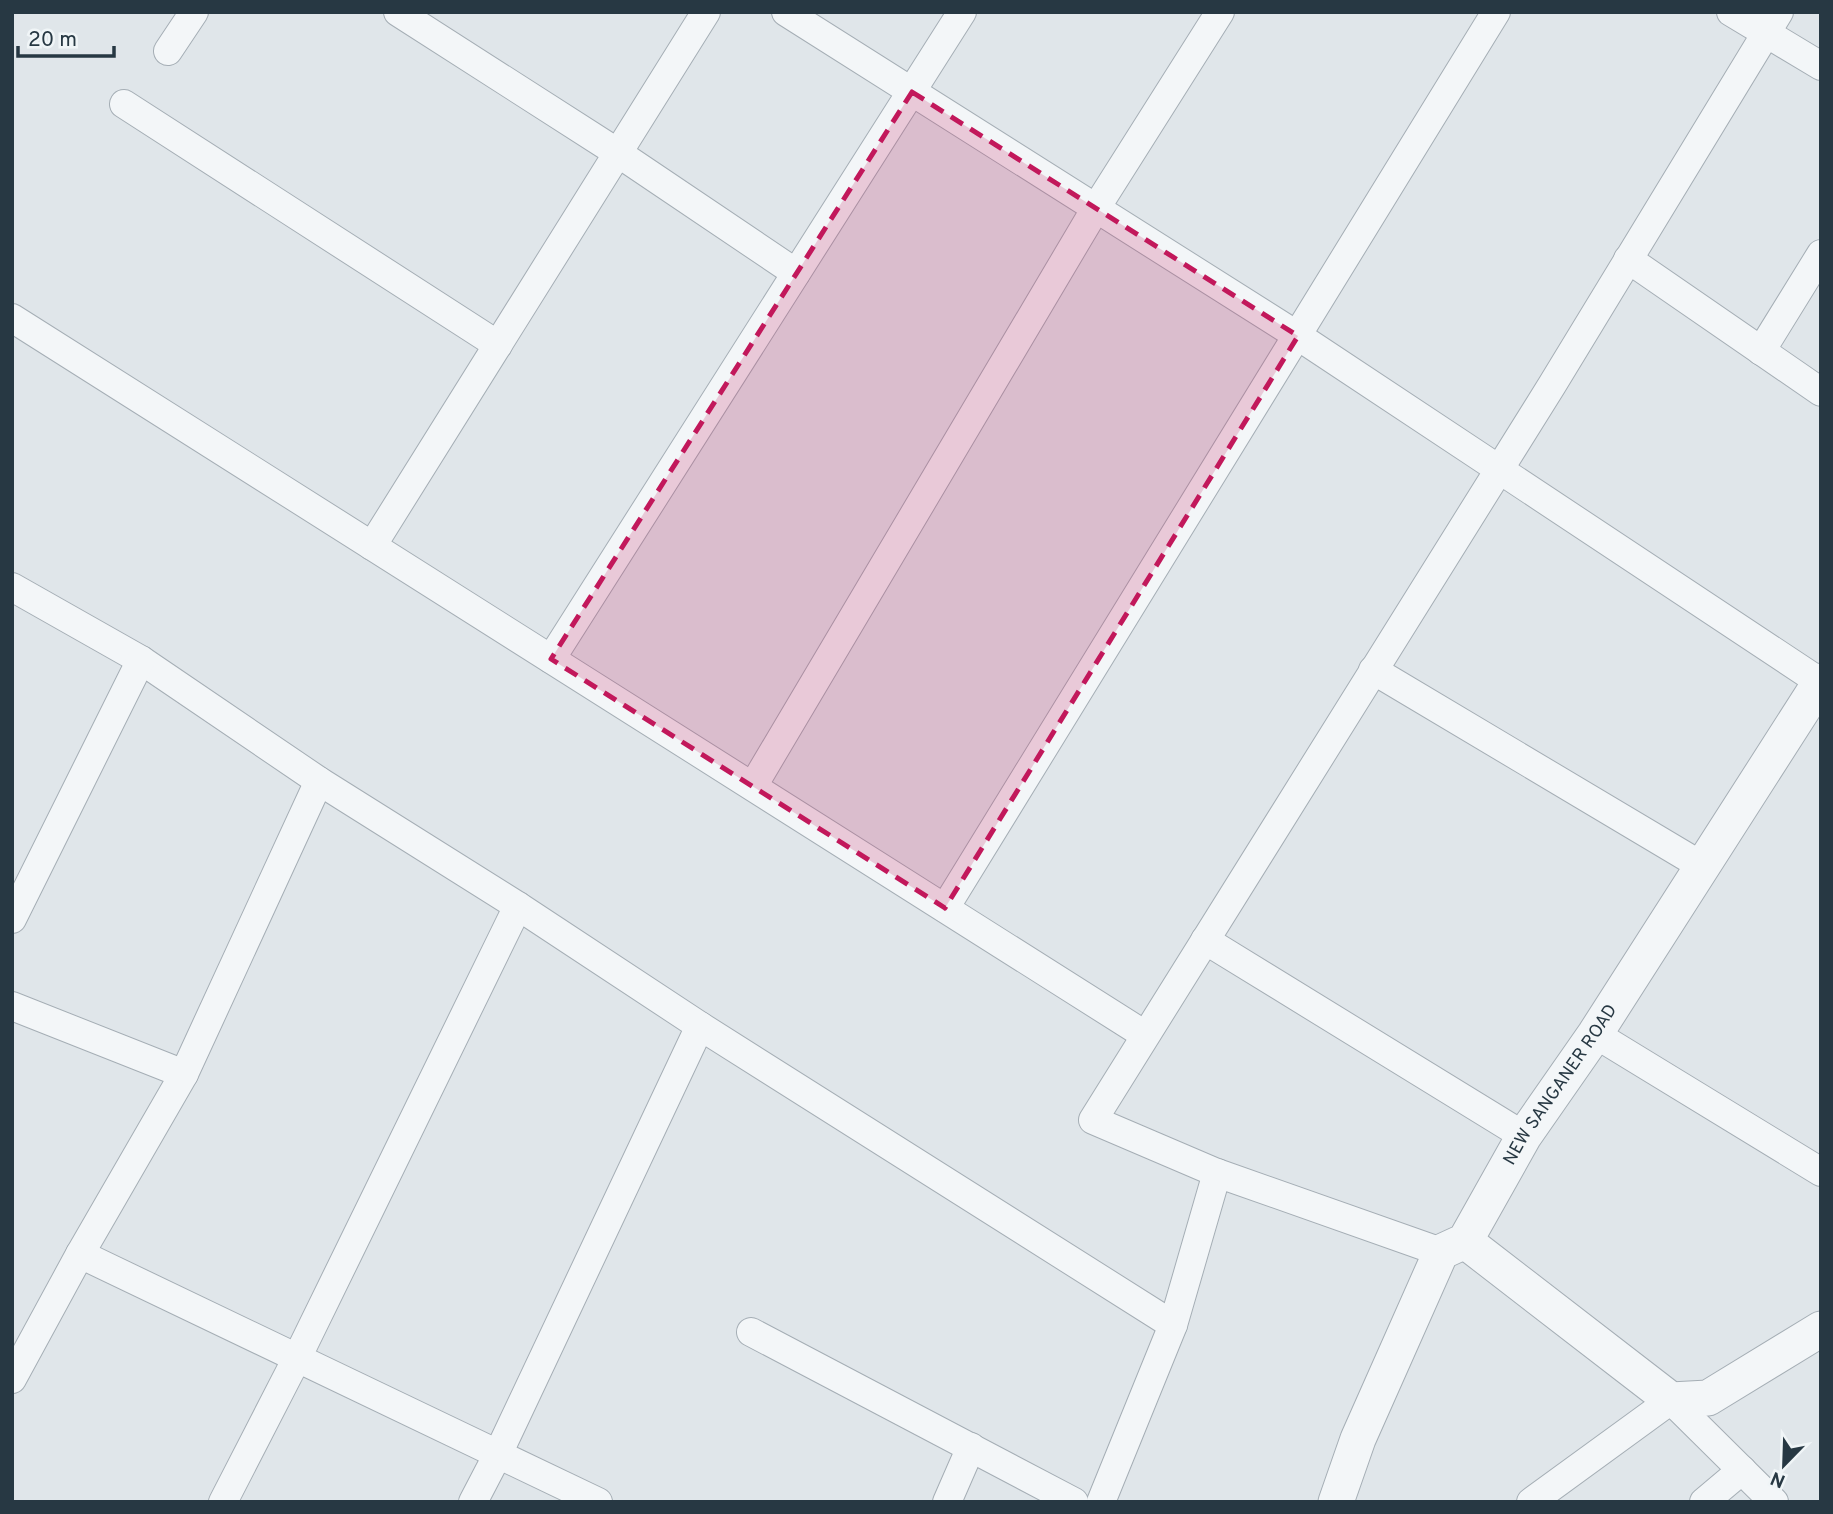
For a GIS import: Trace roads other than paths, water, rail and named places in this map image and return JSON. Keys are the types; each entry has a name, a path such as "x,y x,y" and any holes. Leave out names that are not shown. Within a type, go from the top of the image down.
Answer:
{"street":[{"path":"168,51 194,12"},
{"path":"398,12 618,153 796,274"},
{"path":"372,546 706,12"},
{"path":"786,12 1298,336 1820,682"},
{"path":"551,659 962,12"},
{"path":"752,786 1096,208 1220,12"},
{"path":"945,908 1496,12"},
{"path":"1731,12 1773,22 1821,66"},
{"path":"1773,22 1499,470 1093,1120 1217,1173 1453,1246 1671,1400 1774,1502"},
{"path":"124,104 498,345"},
{"path":"1761,351 1821,254"},
{"path":"1628,259 1821,392"},
{"path":"12,318 1145,1035"},
{"path":"12,587 141,660 319,781 1173,1325"},
{"path":"12,919 141,660"},
{"path":"1373,670 1702,866"},
{"name":"NEW SANGANER ROAD","path":"1336,1502 1358,1439 1453,1246 1524,1136 1595,1034 1820,682"},
{"path":"12,1379 80,1254 184,1074 319,781"},
{"path":"223,1502 297,1358 519,906"},
{"path":"1205,940 1524,1136"},
{"path":"12,1006 184,1074"},
{"path":"473,1502 700,1026"},
{"path":"1595,1034 1819,1168"},
{"path":"1101,1502 1173,1325 1217,1173"},
{"path":"80,1254 598,1502"},
{"path":"1531,1502 1671,1400 1707,1398 1821,1329"},
{"path":"751,1332 1074,1502"},
{"path":"947,1502 971,1447"},
{"path":"1704,1502 1742,1470"}]}
